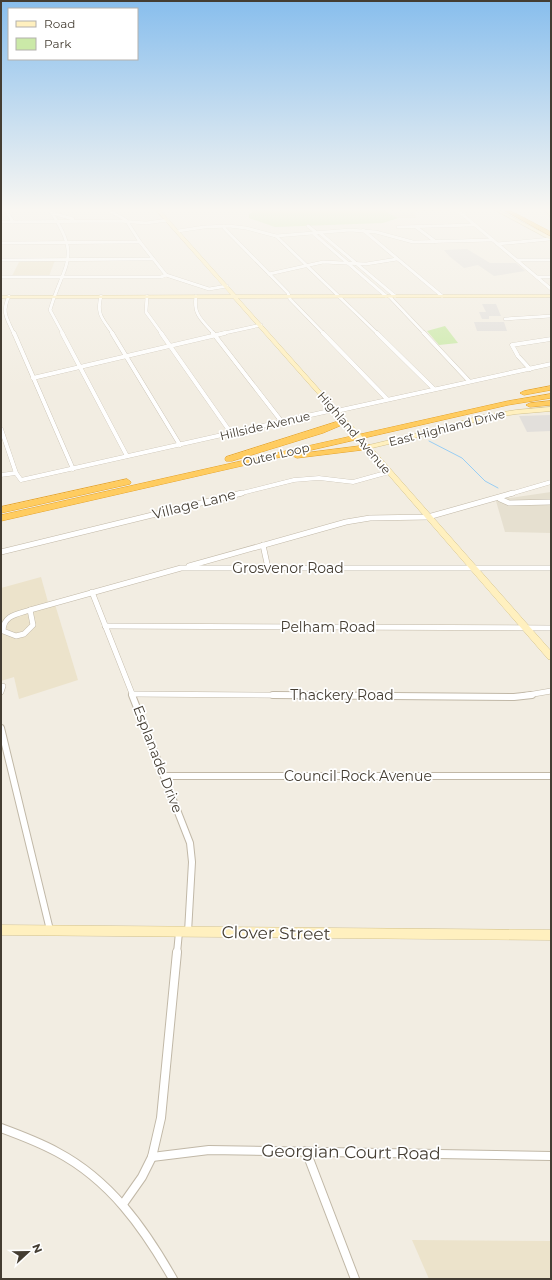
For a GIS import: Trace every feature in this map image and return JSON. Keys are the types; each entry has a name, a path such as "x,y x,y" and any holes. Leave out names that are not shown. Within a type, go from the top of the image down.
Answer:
{"highway":[{"path":"487,402 551,388"},
{"name":"Outer Loop","path":"1,518 230,462 487,402 551,392"},
{"name":"Outer Loop","path":"1,510 436,419 508,402 551,396"},
{"path":"436,419 511,407 551,403"},
{"path":"230,462 320,431 347,424"},
{"path":"230,462 365,444"}],"street":[{"path":"65,269 50,308 51,312 127,456"},
{"path":"161,269 166,275"},
{"name":"Highland Avenue","path":"212,269 551,657"},
{"path":"264,269 387,399"},
{"path":"269,274 293,269"},
{"path":"309,269 434,389"},
{"path":"354,269 390,296"},
{"path":"362,269 390,296 469,381"},
{"path":"409,269 442,296"},
{"path":"527,269 551,289"},
{"path":"1,277 156,277 166,275 209,289 227,286"},
{"path":"537,277 551,277"},
{"path":"1,296 551,296"},
{"path":"9,296 4,307 4,312 72,468"},
{"path":"101,296 98,310 180,444"},
{"path":"147,296 146,311 231,433"},
{"path":"196,296 195,310 282,422"},
{"path":"505,319 551,316"},
{"path":"33,378 261,325"},
{"path":"530,369 515,352 512,347 513,344 551,340"},
{"name":"Hillside Avenue","path":"16,473 20,480 551,364"},
{"name":"East Highland Drive","path":"365,444 412,437 488,416 551,409"},
{"path":"1,429 3,442 16,473 1,475"},
{"name":"Village Lane","path":"1,552 294,480 319,478 353,482 389,472"},
{"path":"182,568 355,520 428,517 551,482"},
{"path":"500,499 509,503 551,502"},
{"path":"263,545 268,568"},
{"name":"Grosvenor Road","path":"30,610 33,625 30,631 22,636 15,636 8,635 3,631 2,626 8,617 30,610 92,592 182,568 551,568"},
{"name":"Esplanade Drive","path":"92,592 190,843 192,862 161,1118 152,1157 142,1177 123,1204"},
{"name":"Pelham Road","path":"105,626 551,628"},
{"name":"Thackery Road","path":"132,694 514,697 551,691"},
{"path":"1,728 50,930"},
{"name":"Council Rock Avenue","path":"165,776 551,776"},
{"name":"Clover Street","path":"1,930 551,935"},
{"path":"1,1128 39,1141 56,1150 98,1179 123,1204 154,1246 173,1279"},
{"name":"Georgian Court Road","path":"152,1157 209,1150 551,1156"},
{"path":"306,1151 355,1279"}],"shaded area":[{"path":"16,269 52,269 49,276 12,276"},
{"path":"483,269 522,269 525,271 494,276"},
{"path":"482,304 496,304 501,316 489,316 489,319 482,319 479,312 486,312"},
{"path":"474,322 504,322 507,331 477,331"},
{"path":"551,415 551,431 527,432 519,416"},
{"path":"551,492 551,533 505,532 496,501"},
{"path":"41,577 48,602 54,601 78,680 19,699 14,677 1,681 1,588"},
{"path":"412,1240 551,1241 551,1279 429,1279"}],"green space":[{"path":"445,326 458,343 439,345 427,331"}],"waterway":[{"path":"429,441 462,458 485,481 498,488"}]}
